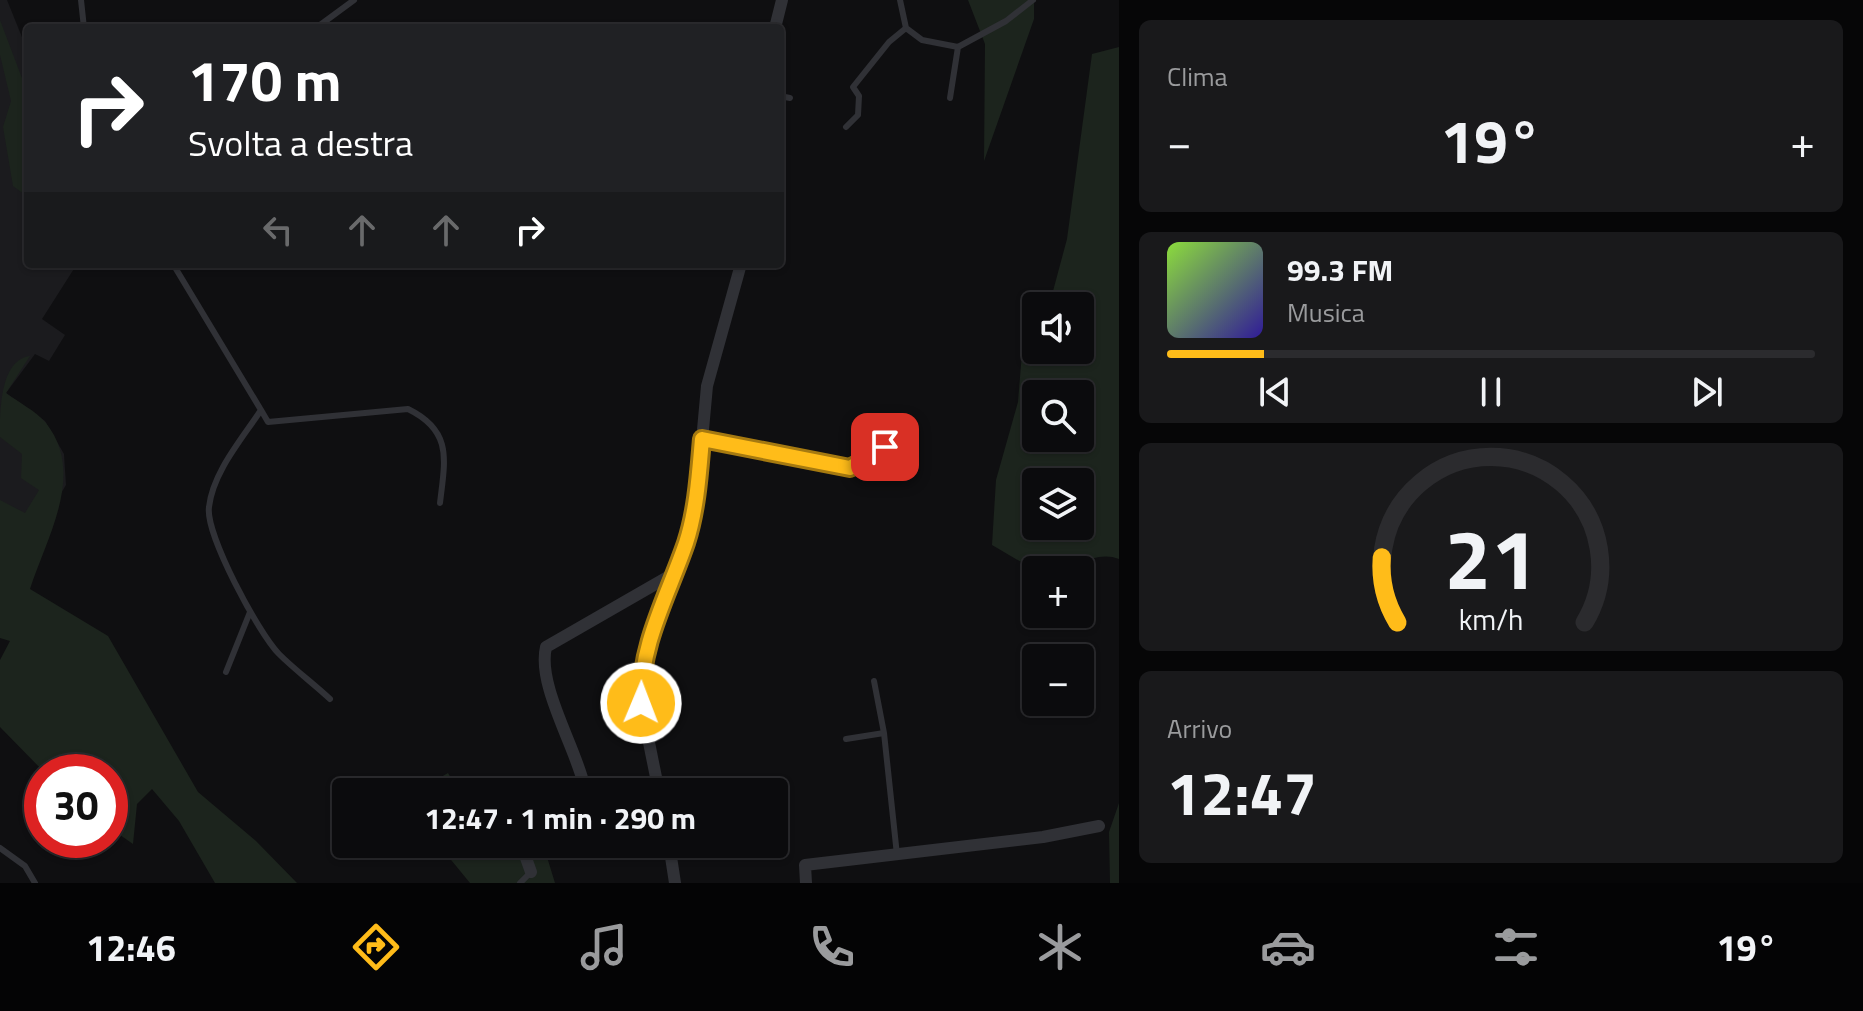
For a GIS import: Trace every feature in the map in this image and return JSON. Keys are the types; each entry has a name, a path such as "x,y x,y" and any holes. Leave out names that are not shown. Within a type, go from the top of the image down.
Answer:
{"street":[{"path":"776,24 782,0"},
{"path":"656,778 641,703 641,670 686,542 697,495 707,386 740,268"},
{"path":"582,778 549,687 543,658 546,647 673,574"},
{"path":"806,883 805,865 1043,837 1099,826"},
{"path":"526,858 531,872"},
{"path":"671,858 675,883"}],"lane":[{"path":"81,0 84,24"},
{"path":"321,24 354,0"},
{"path":"900,0 906,28 922,40 958,47 1006,21 1033,0"},
{"path":"846,127 858,115 859,96 853,87 889,42 906,28"},
{"path":"950,98 958,47"},
{"path":"784,97 790,98"},
{"path":"175,268 268,422 408,409 429,419 443,443 440,503"},
{"path":"261,410 219,475 208,509 218,546 250,612 278,653 330,699"},
{"path":"702,439 850,468 885,447"},
{"path":"226,672 250,612"},
{"path":"874,681 884,733 897,855"},
{"path":"846,739 884,733"},
{"path":"0,848 25,866 35,883"},
{"path":"520,883 531,872"}],"shaded area":[{"path":"0,0 7,0 24,42 24,268 74,268 42,319 65,335 49,361 35,354 6,393 45,421 64,454 66,485 0,594"},
{"path":"968,0 1034,0 1034,19 984,161 985,44"},
{"path":"0,20 24,83 24,194 13,186 3,127 11,101 0,55"},
{"path":"1119,47 1119,559 1022,556 1022,562 992,545 996,480 1018,402 1022,352 1022,364 1094,364 1094,292 1053,292 1067,239 1092,54"},
{"path":"30,356 6,393 46,423 63,463 59,505 30,589 108,636 198,792 256,841 297,883 215,883 179,821 152,789 137,804 133,844 128,841 128,754 26,754 0,727 0,660 10,641 0,638 0,500 25,513 39,490 21,478 22,454 0,437 0,414 7,376 20,360"},
{"path":"1119,803 1119,883 1110,883 1109,832"},
{"path":"449,858 547,858 555,883 470,883"}],"route":[{"path":"641,703 641,670 649,636 686,542 697,495 702,439 850,468 885,447"}]}
